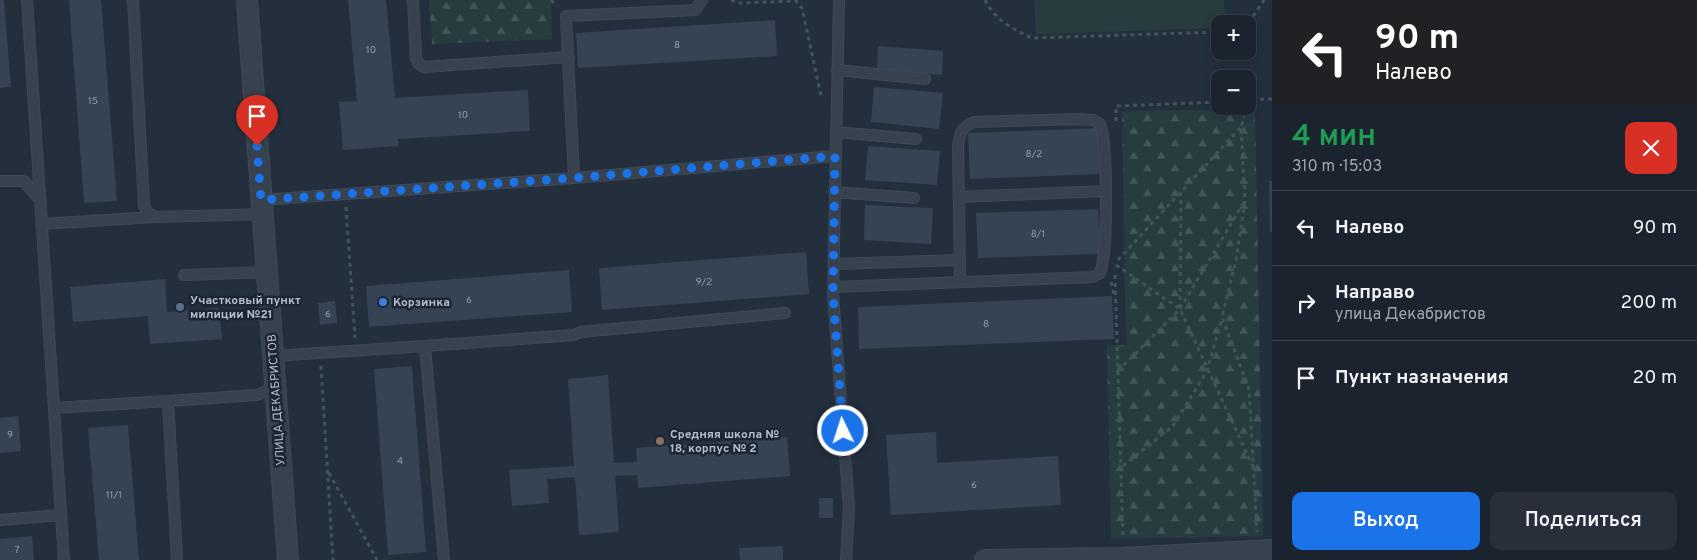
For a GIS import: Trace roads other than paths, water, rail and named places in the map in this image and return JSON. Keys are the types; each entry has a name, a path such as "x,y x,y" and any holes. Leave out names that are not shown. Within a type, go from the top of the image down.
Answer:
{"street":[{"name":"УЛИЦА ДЕКАБРИСТОВ","path":"246,0 288,560"},
{"path":"984,560 1123,559 1265,551"}],"lane":[{"path":"27,0 64,560"},
{"path":"133,0 144,206 148,213 156,217"},
{"path":"413,0 416,58 419,64 424,67 569,57"},
{"path":"574,178 566,16 695,10 700,6 702,0"},
{"path":"839,0 833,287 849,509 846,560"},
{"path":"837,70 925,79"},
{"path":"833,287 1093,277 1100,273 1105,260 1105,191 1104,132 1100,124 1093,120 974,122 966,125 960,131 960,282"},
{"path":"836,132 916,139"},
{"path":"42,224 156,217 262,207 345,194 574,178 835,156"},
{"path":"0,182 24,181 40,201"},
{"path":"959,197 1105,191"},
{"path":"834,192 914,198"},
{"path":"834,264 960,260"},
{"path":"184,275 266,272"},
{"path":"273,356 574,335 581,332 785,313"},
{"path":"425,346 444,560"},
{"path":"54,408 257,395 276,387"},
{"path":"168,401 177,560"},
{"path":"0,520 60,515"}],"place":[{"name":"Корзинка","path":"383,302"},
{"name":"Участковый пункт милиции №21","path":"180,307"},
{"name":"Средняя школа № 18, корпус № 2","path":"660,441"}]}
